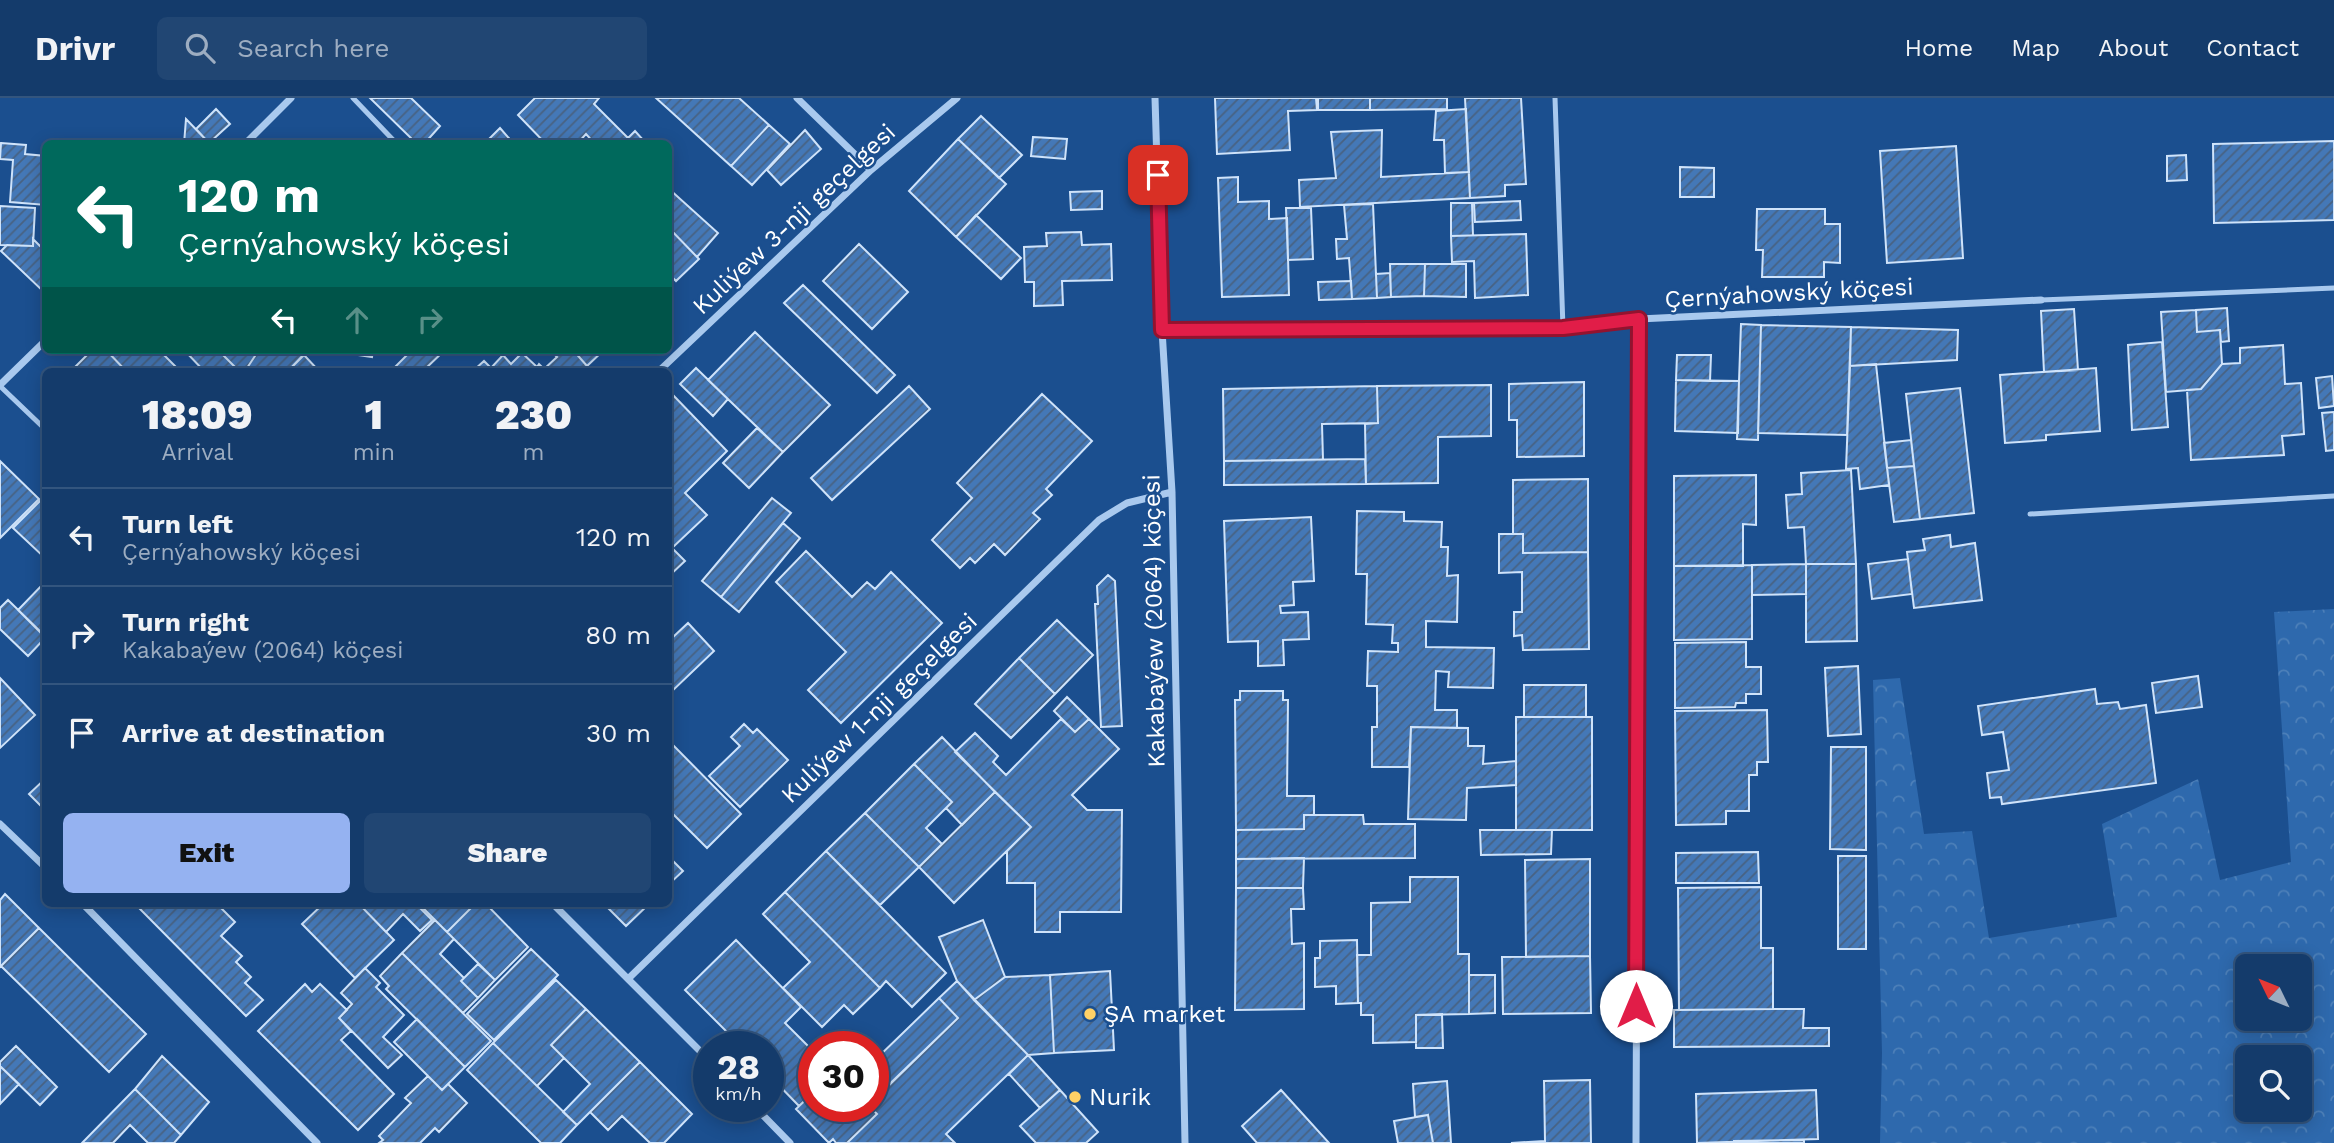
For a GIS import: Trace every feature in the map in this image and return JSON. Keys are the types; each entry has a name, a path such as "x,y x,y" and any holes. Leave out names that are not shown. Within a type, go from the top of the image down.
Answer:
{"street":[{"path":"249,140 291,98"},
{"path":"797,98 871,170"},
{"name":"Kuliýew 3-nji geçelgesi","path":"662,368 871,170 957,98"},
{"name":"Kakabaýew (2064) köçesi","path":"1155,98 1162,330 1172,492 1185,1143"},
{"name":"Çernýahowský köçesi","path":"1162,330 1563,328 1639,319 2040,300"},
{"path":"1636,1143 1639,319"},
{"path":"0,385 42,344"},
{"name":"Kuliýew 1-nji geçelgesi","path":"628,979 1099,520 1127,503 1172,492"},
{"path":"0,824 42,864"},
{"path":"90,907 317,1143"},
{"path":"556,907 693,1044"},
{"path":"770,1122 790,1143"}],"lane":[{"path":"353,98 393,140"},
{"path":"1555,98 1563,328"},
{"name":"Çernýahowský köçesi","path":"2040,300 2334,288"},
{"path":"0,385 42,426"},
{"path":"2030,514 2334,496"}],"green space":[{"path":"2334,609 2334,1143 1880,1143 1882,1053 1873,680 1900,678 1924,834 1972,831 1989,938 2117,917 2102,824 2198,779 2220,880 2291,862 2274,612"}],"building":[{"path":"370,98 411,98 440,126 428,140 413,140"},
{"path":"535,98 599,98 594,104 628,138 635,131 643,140 591,140 586,134 581,140 542,140 518,115"},
{"path":"656,98 739,98 769,125 731,166"},
{"path":"1215,98 1316,98 1317,110 1288,111 1290,150 1217,154"},
{"path":"1318,98 1370,98 1370,110 1318,110"},
{"path":"1370,98 1447,98 1447,109 1370,110"},
{"path":"1465,98 1521,98 1526,184 1505,185 1505,196 1470,198"},
{"path":"216,109 230,124 212,140 206,140 196,129"},
{"path":"1466,109 1469,172 1445,173 1444,140 1434,140 1436,111"},
{"path":"981,116 1022,155 999,178 958,139"},
{"path":"186,119 206,140 184,140"},
{"path":"769,125 790,144 752,185 731,166"},
{"path":"500,128 510,140 488,140"},
{"path":"805,130 821,149 781,185 767,170"},
{"path":"1382,130 1381,177 1469,172 1470,198 1300,207 1299,180 1336,178 1331,132"},
{"path":"1033,137 1067,139 1065,159 1031,156"},
{"path":"958,139 1006,184 956,237 909,191"},
{"path":"2334,141 2334,220 2214,223 2213,144"},
{"path":"1,143 26,145 25,154 42,156 42,205 10,202 13,160 0,159"},
{"path":"1956,146 1963,258 1887,263 1880,151"},
{"path":"2186,155 2187,180 2167,181 2167,156"},
{"path":"1680,167 1714,168 1714,197 1680,197"},
{"path":"1238,177 1238,202 1269,201 1269,219 1287,218 1289,295 1222,297 1218,178"},
{"path":"1102,191 1102,209 1071,210 1070,192"},
{"path":"672,192 718,233 697,257 672,231"},
{"path":"1520,201 1521,220 1475,222 1474,203"},
{"path":"1451,203 1472,203 1473,236 1451,236"},
{"path":"1373,204 1377,298 1352,299 1349,258 1337,259 1336,239 1347,239 1344,205"},
{"path":"0,206 35,208 33,246 0,245"},
{"path":"1286,208 1311,208 1313,259 1288,260"},
{"path":"1757,209 1825,209 1825,224 1840,224 1840,263 1824,262 1824,277 1762,277 1763,250 1756,250"},
{"path":"976,215 1021,258 1001,279 956,237"},
{"path":"672,231 699,259 676,281 672,277"},
{"path":"1081,232 1082,245 1111,244 1112,280 1062,281 1063,305 1034,306 1034,282 1025,282 1024,247 1047,246 1046,233"},
{"path":"1526,234 1528,295 1475,298 1474,261 1452,262 1451,236"},
{"path":"33,239 42,248 42,290 1,251 7,245 33,246"},
{"path":"859,244 908,292 872,329 823,281"},
{"path":"1390,264 1425,264 1424,296 1391,297"},
{"path":"1425,264 1466,264 1466,297 1424,296"},
{"path":"1390,273 1391,297 1377,298 1376,274"},
{"path":"1351,281 1352,299 1319,300 1318,282"},
{"path":"803,285 895,375 877,393 784,303"},
{"path":"2227,308 2229,341 2221,342 2220,330 2197,332 2196,310"},
{"path":"2074,309 2078,370 2044,372 2041,311"},
{"path":"2196,310 2197,332 2220,330 2222,364 2201,389 2166,392 2161,312"},
{"path":"1741,324 1761,325 1758,440 1737,439"},
{"path":"1761,325 1851,327 1847,435 1758,433"},
{"path":"1851,327 1958,330 1957,360 1850,366"},
{"path":"755,332 830,405 783,452 708,380"},
{"path":"2162,342 2168,427 2132,430 2128,345"},
{"path":"2283,345 2285,384 2301,383 2304,434 2282,436 2284,455 2191,460 2187,390 2201,389 2222,364 2240,363 2240,348"},
{"path":"88,354 110,354 123,368 74,368"},
{"path":"110,354 163,354 177,368 123,368"},
{"path":"188,354 222,354 236,368 201,368"},
{"path":"222,354 256,354 247,368 236,368"},
{"path":"256,354 304,354 291,368 247,368"},
{"path":"352,354 372,354 372,357"},
{"path":"408,354 441,354 426,368 394,368"},
{"path":"523,354 537,367 539,364 543,368 491,368 503,355 511,364"},
{"path":"554,354 576,354 587,366 545,368 557,357"},
{"path":"576,354 600,354 587,366"},
{"path":"304,355 316,368 291,368"},
{"path":"1677,355 1711,355 1710,381 1676,380"},
{"path":"484,361 491,368 476,368"},
{"path":"1876,364 1889,485 1860,489 1858,468 1846,469 1850,366"},
{"path":"696,368 728,399 713,416 680,384"},
{"path":"2096,368 2100,431 2046,435 2046,440 2005,443 2000,375"},
{"path":"2332,376 2334,406 2319,408 2316,378"},
{"path":"1676,380 1739,381 1738,433 1675,431"},
{"path":"1584,382 1584,456 1517,457 1517,420 1509,420 1509,384"},
{"path":"1491,385 1491,436 1438,437 1438,483 1366,484 1365,424 1378,423 1377,386"},
{"path":"909,386 930,409 832,500 811,478"},
{"path":"1377,386 1378,423 1322,424 1323,460 1224,461 1223,389"},
{"path":"1960,388 1974,513 1920,519 1906,394"},
{"path":"672,394 727,451 685,493 707,515 672,548"},
{"path":"1042,394 1092,441 1046,489 1052,495 1033,513 1040,519 1005,555 994,544 975,563 970,558 960,568 932,540 972,498 957,483"},
{"path":"2334,412 2334,450 2326,451 2322,413"},
{"path":"757,428 783,452 749,488 723,463"},
{"path":"1911,440 1914,466 1887,468 1884,443"},
{"path":"1365,459 1366,484 1224,485 1224,461"},
{"path":"0,461 39,499 0,538"},
{"path":"1914,466 1920,519 1894,522 1887,468"},
{"path":"1851,470 1856,564 1806,564 1804,527 1788,528 1786,495 1802,494 1801,473"},
{"path":"1756,475 1756,525 1743,524 1743,566 1674,566 1674,476"},
{"path":"1588,479 1588,552 1523,553 1523,534 1513,534 1513,480"},
{"path":"772,498 791,513 721,597 702,581"},
{"path":"42,499 42,555 13,528"},
{"path":"1357,511 1404,512 1404,521 1442,522 1441,547 1448,547 1447,576 1458,575 1457,622 1426,621 1426,647 1494,648 1493,688 1448,687 1449,672 1436,671 1435,710 1457,710 1457,728 1411,727 1409,767 1372,767 1372,727 1377,727 1377,686 1367,686 1368,651 1398,652 1398,643 1392,643 1393,625 1366,624 1367,574 1356,574"},
{"path":"1311,517 1314,581 1293,582 1294,605 1280,606 1281,613 1308,612 1309,639 1283,640 1284,665 1258,666 1258,641 1228,642 1224,521"},
{"path":"783,523 800,538 739,612 721,597"},
{"path":"1499,534 1523,534 1523,553 1588,552 1589,649 1523,650 1522,635 1514,636 1514,612 1522,612 1522,572 1499,573"},
{"path":"1950,535 1951,547 1975,543 1982,600 1914,608 1907,552 1925,550 1923,539"},
{"path":"672,548 685,561 672,573"},
{"path":"806,551 852,597 867,582 875,589 891,572 942,623 841,723 808,690 846,652 776,582"},
{"path":"1908,559 1912,594 1872,599 1868,564"},
{"path":"1806,564 1856,564 1857,641 1806,642"},
{"path":"1806,564 1806,594 1752,595 1752,565"},
{"path":"1752,565 1752,639 1674,640 1674,566"},
{"path":"1108,575 1115,581 1122,726 1101,727 1095,604 1098,604 1097,586"},
{"path":"42,585 42,634 18,610"},
{"path":"8,600 42,633 42,641 28,656 0,629 0,608"},
{"path":"1057,620 1093,655 1055,694 1019,658"},
{"path":"688,623 714,651 672,691 672,638"},
{"path":"1746,642 1746,667 1761,667 1761,694 1746,694 1746,703 1736,703 1735,707 1675,708 1675,643"},
{"path":"1019,658 1055,694 1011,738 975,704"},
{"path":"1858,666 1861,734 1828,736 1825,668"},
{"path":"2198,676 2202,707 2156,713 2152,683"},
{"path":"0,678 35,715 0,748"},
{"path":"1524,685 1586,685 1586,717 1524,717"},
{"path":"2095,689 2097,704 2118,702 2120,709 2146,705 2156,783 2002,804 2001,797 1990,798 1987,773 2009,770 2003,732 1982,735 1978,706"},
{"path":"1240,691 1283,691 1283,700 1288,700 1287,796 1314,796 1314,815 1304,815 1304,829 1236,830 1235,700 1240,700"},
{"path":"1067,697 1089,719 1075,732 1054,711"},
{"path":"1767,710 1768,762 1757,762 1757,775 1749,775 1749,811 1726,811 1726,824 1676,825 1675,711"},
{"path":"1516,717 1592,717 1592,830 1516,830"},
{"path":"1061,719 1075,732 1089,719 1119,749 1072,795 1087,810 1122,810 1121,912 1060,912 1060,932 1035,932 1035,883 1007,883 1007,851 1031,827 955,752 975,733 998,756 993,762 1006,775"},
{"path":"744,724 753,733 757,729 788,760 740,807 709,776 740,746 731,737"},
{"path":"1411,727 1468,728 1468,746 1484,746 1483,764 1516,761 1516,785 1467,788 1466,820 1408,819"},
{"path":"942,737 995,792 962,825 946,808 952,802 914,764"},
{"path":"672,744 741,814 707,848 672,813"},
{"path":"1831,747 1866,747 1866,850 1830,849"},
{"path":"914,764 952,802 926,828 942,844 919,867 865,813"},
{"path":"42,782 42,807 29,794"},
{"path":"995,792 1031,827 954,903 919,867"},
{"path":"865,813 919,867 880,905 826,851"},
{"path":"1304,815 1363,815 1364,824 1415,824 1415,858 1236,859 1236,830 1304,829"},
{"path":"1480,830 1552,830 1551,854 1481,855"},
{"path":"826,851 946,973 912,1007 886,981 880,988 785,892"},
{"path":"1758,852 1759,883 1676,883 1676,853"},
{"path":"1838,856 1866,856 1866,949 1838,949"},
{"path":"1304,858 1303,888 1236,888 1236,859"},
{"path":"1590,859 1590,956 1526,957 1525,860"},
{"path":"672,860 683,871 672,881"},
{"path":"1410,877 1458,877 1458,954 1469,954 1469,1014 1416,1015 1416,1042 1373,1043 1373,1015 1361,1015 1361,1003 1358,1003 1357,955 1371,955 1371,903 1410,902"},
{"path":"1761,887 1761,948 1773,948 1773,1009 1679,1010 1678,888"},
{"path":"1236,888 1303,888 1304,909 1291,909 1292,944 1304,943 1304,1009 1235,1010"},
{"path":"785,892 880,988 853,1014 844,1005 822,1027 783,988 810,962 763,914"},
{"path":"5,894 39,928 0,967 0,900"},
{"path":"222,907 235,922 221,936 242,956 236,962 251,977 245,983 263,1000 246,1016 139,908"},
{"path":"320,907 362,907 394,940 355,978 302,924"},
{"path":"362,907 419,907 432,920 420,931 403,914 386,932"},
{"path":"422,907 472,907 447,932"},
{"path":"472,907 489,907 528,947 495,980 447,932"},
{"path":"607,907 646,907 626,926"},
{"path":"435,920 454,939 440,954 464,978 461,981 478,998 463,1013 402,953"},
{"path":"983,920 1005,977 974,1000 957,981 939,937"},
{"path":"39,928 146,1034 109,1072 1,966"},
{"path":"736,940 801,1007 785,1023 798,1036 798,1105 784,1091 784,1031 726,1031 685,990"},
{"path":"1357,940 1358,1003 1336,1004 1336,986 1315,987 1315,958 1320,958 1320,941"},
{"path":"531,949 558,975 494,1040 467,1014"},
{"path":"402,953 491,1041 465,1067 386,989 389,986 380,976"},
{"path":"1590,956 1591,1013 1503,1014 1502,957"},
{"path":"478,964 495,980 478,998 461,981"},
{"path":"365,968 380,983 376,987 404,1015 383,1037 402,1055 388,1068 339,1018 352,1004 341,993"},
{"path":"1110,971 1114,1050 1054,1053 1050,975"},
{"path":"1050,975 1054,1053 1028,1055 974,1000 1005,977"},
{"path":"1469,975 1495,975 1495,1013 1469,1014"},
{"path":"556,980 586,1009 551,1045 564,1058 537,1086 493,1043"},
{"path":"957,981 1028,1055 946,1134 955,1143 847,1143 869,1122 889,1122 889,1085 958,1018 939,998"},
{"path":"305,984 312,992 320,984 347,1010 339,1018 351,1031 341,1040 394,1094 358,1130 258,1031"},
{"path":"939,998 958,1018 889,1085 889,1046"},
{"path":"586,1009 640,1062 577,1125 563,1112 590,1084 551,1045"},
{"path":"1804,1009 1803,1028 1829,1028 1829,1046 1674,1047 1674,1010"},
{"path":"1442,1014 1443,1048 1416,1048 1416,1015"},
{"path":"417,1019 465,1067 442,1090 394,1042"},
{"path":"493,1043 577,1125 560,1143 541,1143 467,1070"},
{"path":"16,1046 57,1087 40,1105 0,1066 0,1062"},
{"path":"1028,1055 1060,1090 1040,1108 1009,1074"},
{"path":"162,1056 209,1102 181,1135 135,1089"},
{"path":"640,1062 692,1114 664,1143 650,1143 622,1116 608,1130 590,1112"},
{"path":"0,1066 19,1084 0,1104"},
{"path":"428,1076 442,1090 448,1084 467,1103 439,1132 435,1128 420,1143 379,1143 383,1140 379,1136 411,1103 405,1098"},
{"path":"1590,1080 1591,1143 1511,1143 1545,1141 1544,1081"},
{"path":"1447,1081 1451,1143 1433,1143 1428,1115 1415,1117 1413,1084"},
{"path":"135,1089 181,1135 174,1143 148,1143 130,1125 113,1143 82,1143"},
{"path":"1060,1090 1098,1132 1086,1143 1036,1143 1020,1126"},
{"path":"1281,1090 1329,1143 1257,1143 1242,1126"},
{"path":"1816,1090 1818,1139 1697,1143 1696,1094"},
{"path":"1428,1115 1433,1143 1398,1143 1394,1121"},
{"path":"809,1122 869,1122 847,1143 836,1143 833,1139 829,1143"},
{"path":"1804,1140 1804,1143 1734,1143 1734,1141"}],"place":[{"name":"ŞA market","path":"1090,1014"},
{"name":"Nurik","path":"1075,1097"}],"route":[{"path":"1158,175 1162,330 1563,328 1639,319 1636,1006"}]}
